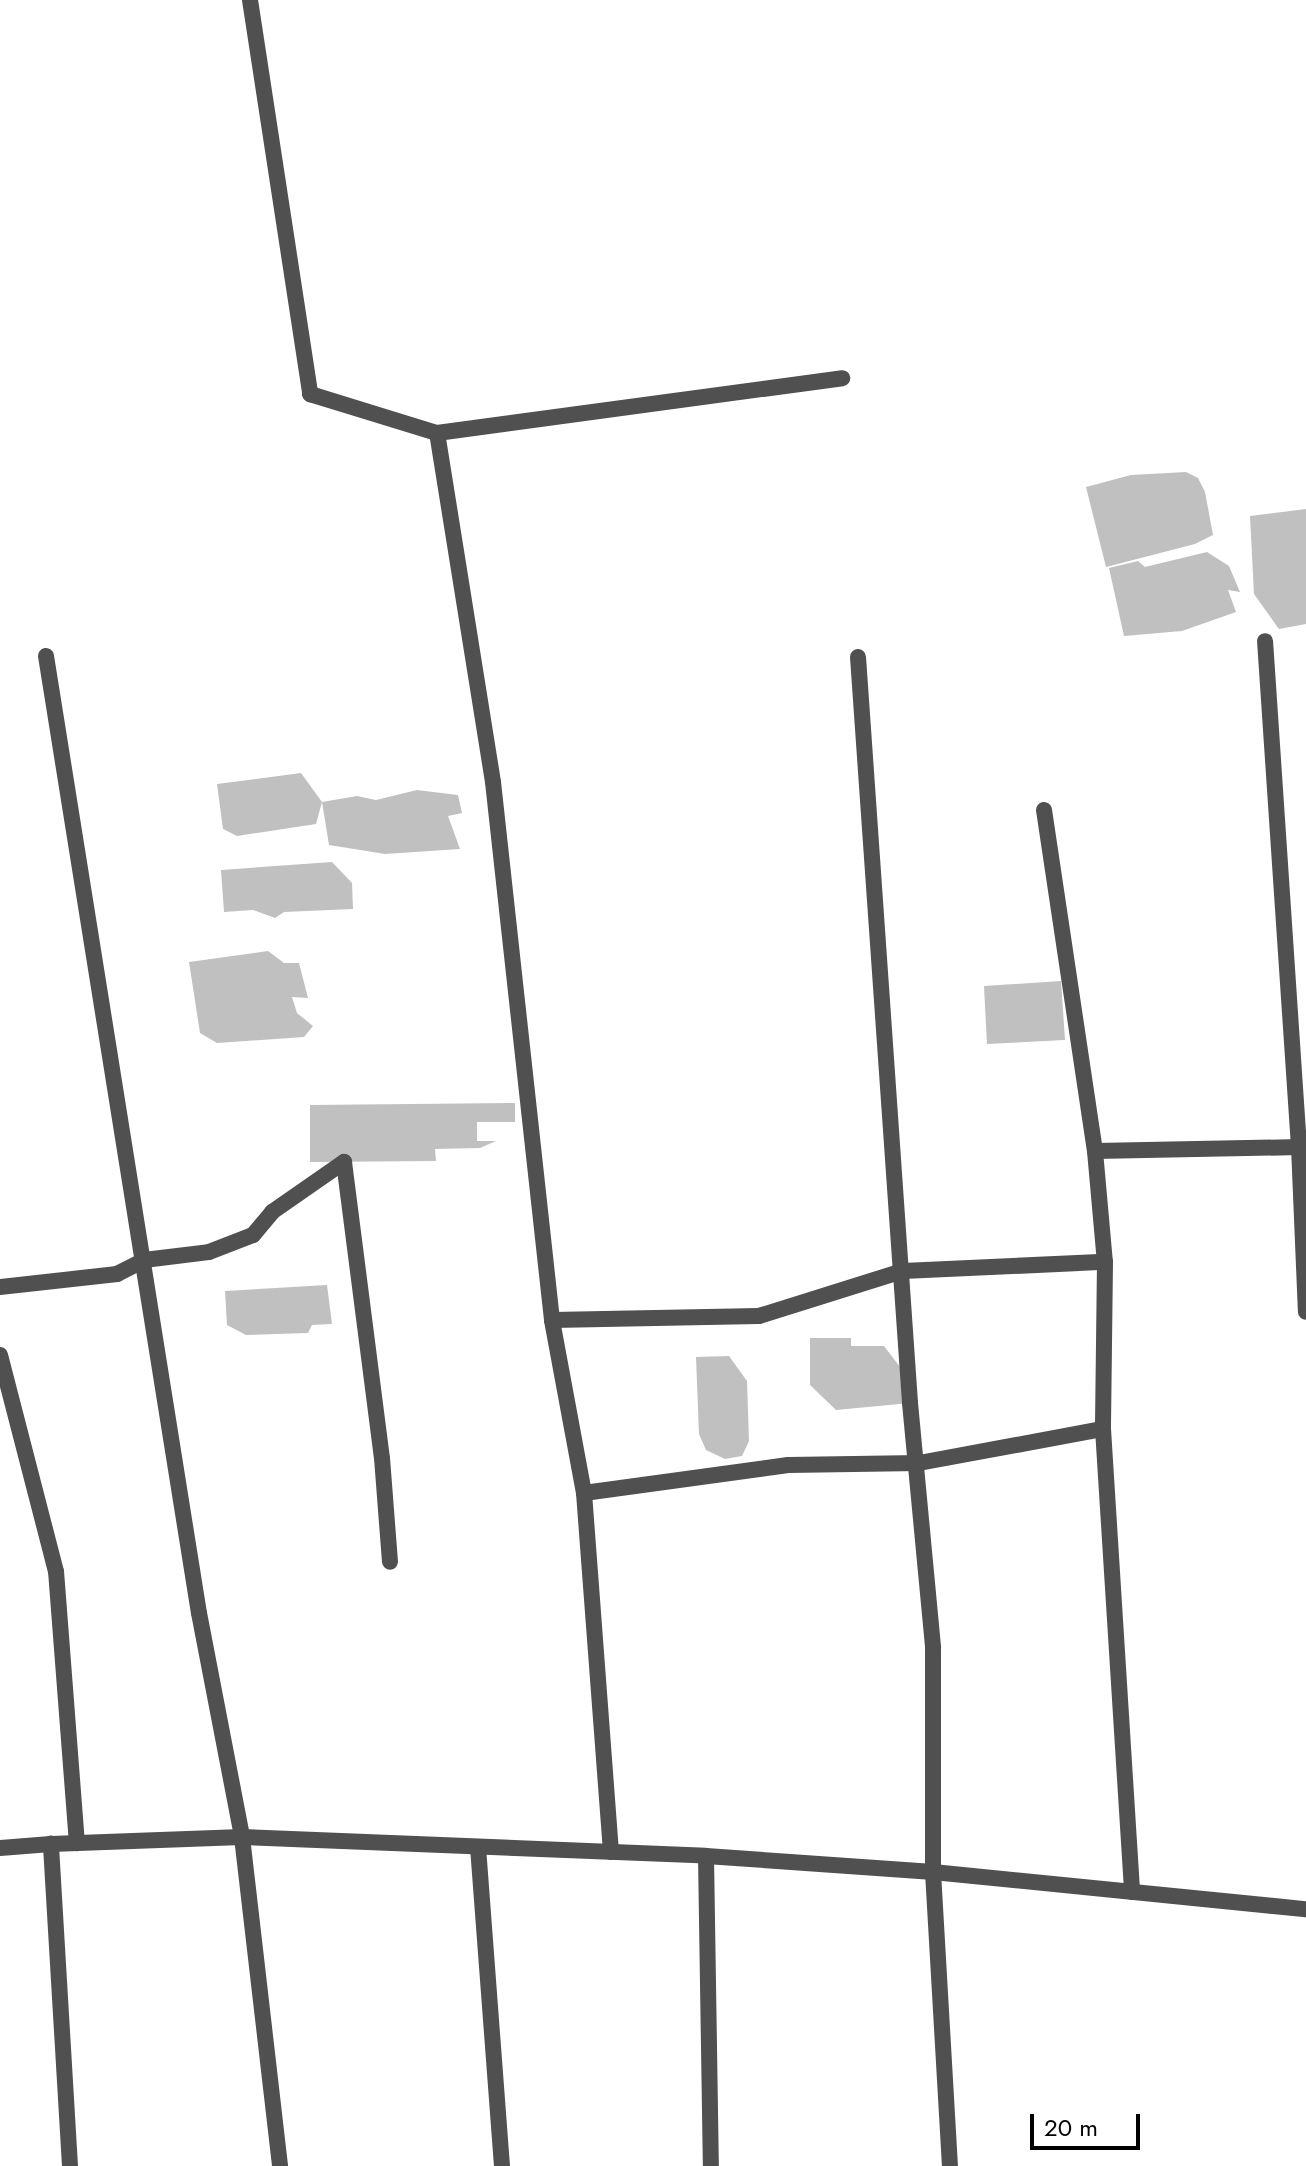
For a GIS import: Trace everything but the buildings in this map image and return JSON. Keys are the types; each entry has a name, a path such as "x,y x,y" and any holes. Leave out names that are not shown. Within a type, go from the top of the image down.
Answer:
{"street":[{"path":"250,0 310,394 437,433 842,378"},
{"path":"437,433 493,782 552,1320 584,1493 611,1852"},
{"path":"1265,641 1302,1147 1306,1312"},
{"path":"46,656 199,1613 242,1837 280,2166"},
{"path":"858,657 910,1403 919,1463 933,1648 933,1872 950,2166"},
{"path":"1044,810 1095,1151 1105,1262 1103,1429 1132,1892"},
{"path":"1095,1151 1302,1147"},
{"path":"0,1287 117,1274 144,1260 209,1252 253,1235 272,1212 344,1162 382,1458 390,1562"},
{"path":"552,1320 759,1316 903,1271 1105,1262"},
{"path":"0,1355 56,1571 77,1843"},
{"path":"584,1493 788,1465 919,1463 1103,1429"},
{"path":"0,1848 242,1837 706,1856 933,1872 1306,1909"},
{"path":"51,1844 70,2166"},
{"path":"478,1847 502,2166"},
{"path":"706,1856 711,2166"}]}
